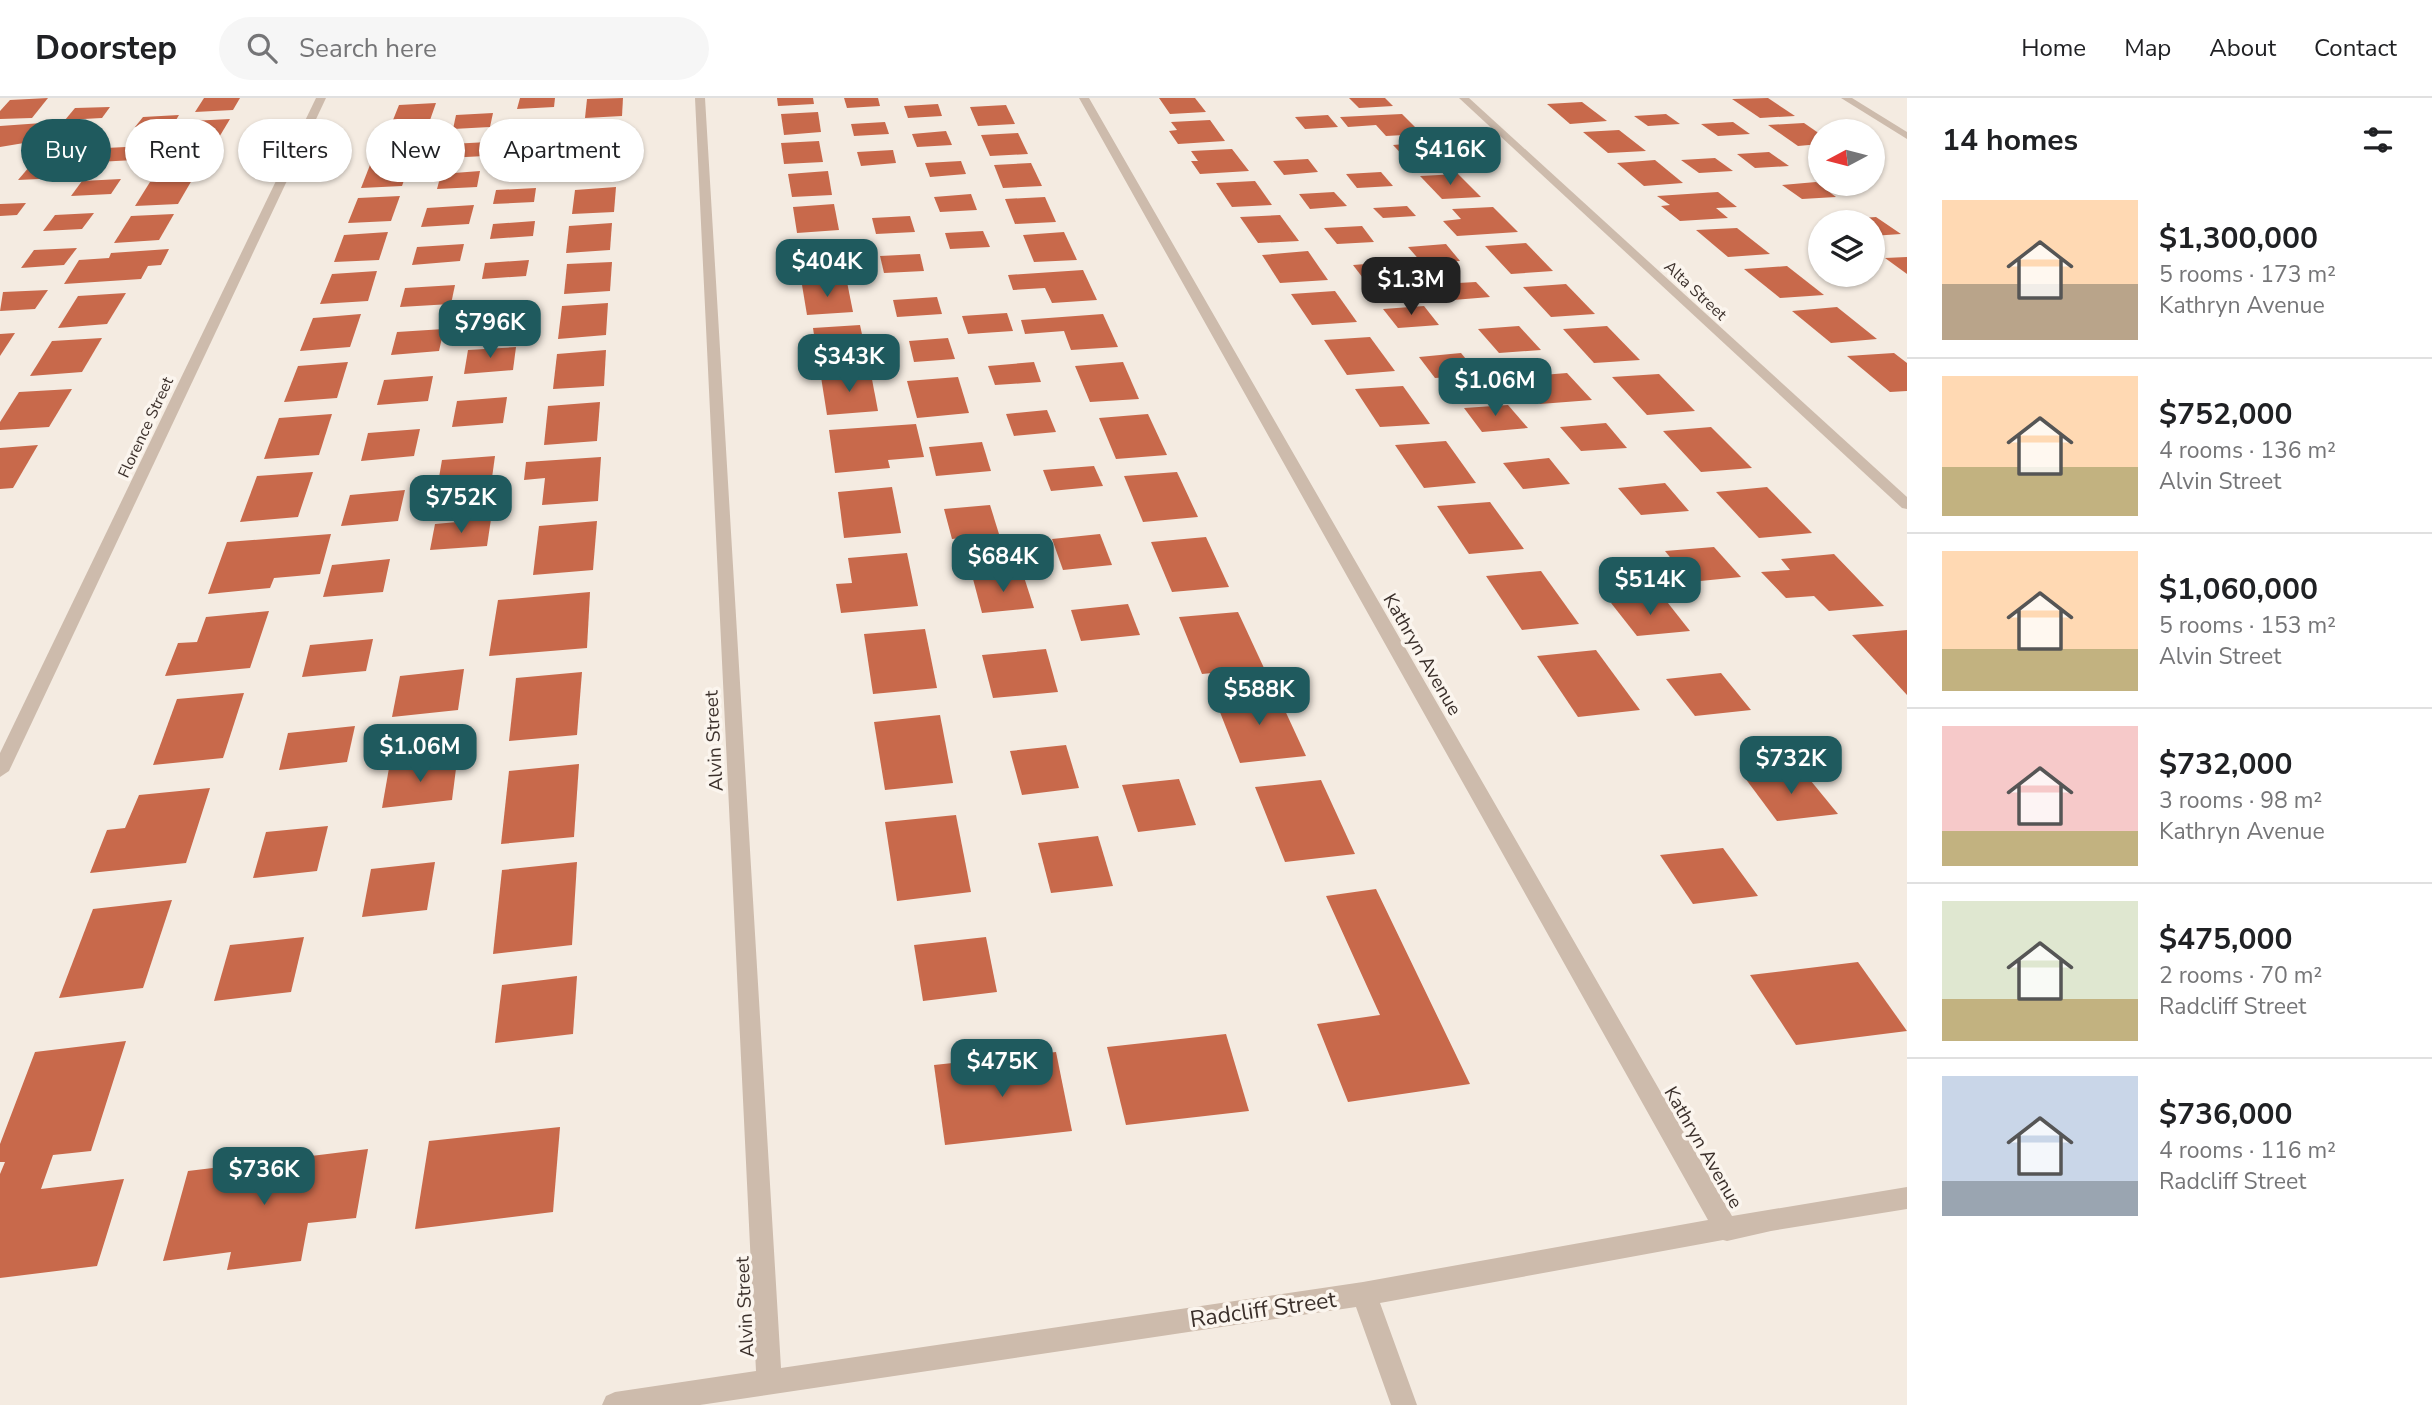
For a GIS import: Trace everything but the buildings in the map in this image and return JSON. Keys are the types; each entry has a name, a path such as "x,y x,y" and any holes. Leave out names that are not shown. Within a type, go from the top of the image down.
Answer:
{"street":[{"name":"Florence Street","path":"0,771 321,98"},
{"name":"Alvin Street","path":"700,98 769,1382"},
{"name":"Kathryn Avenue","path":"1084,98 1727,1230"},
{"name":"Alta Street","path":"1464,98 1907,505"},
{"path":"1846,98 1907,136"},
{"name":"Radcliff Street","path":"615,1405 1364,1294 1727,1230 1796,1214 1907,1198"},
{"path":"1364,1294 1404,1405"}]}
